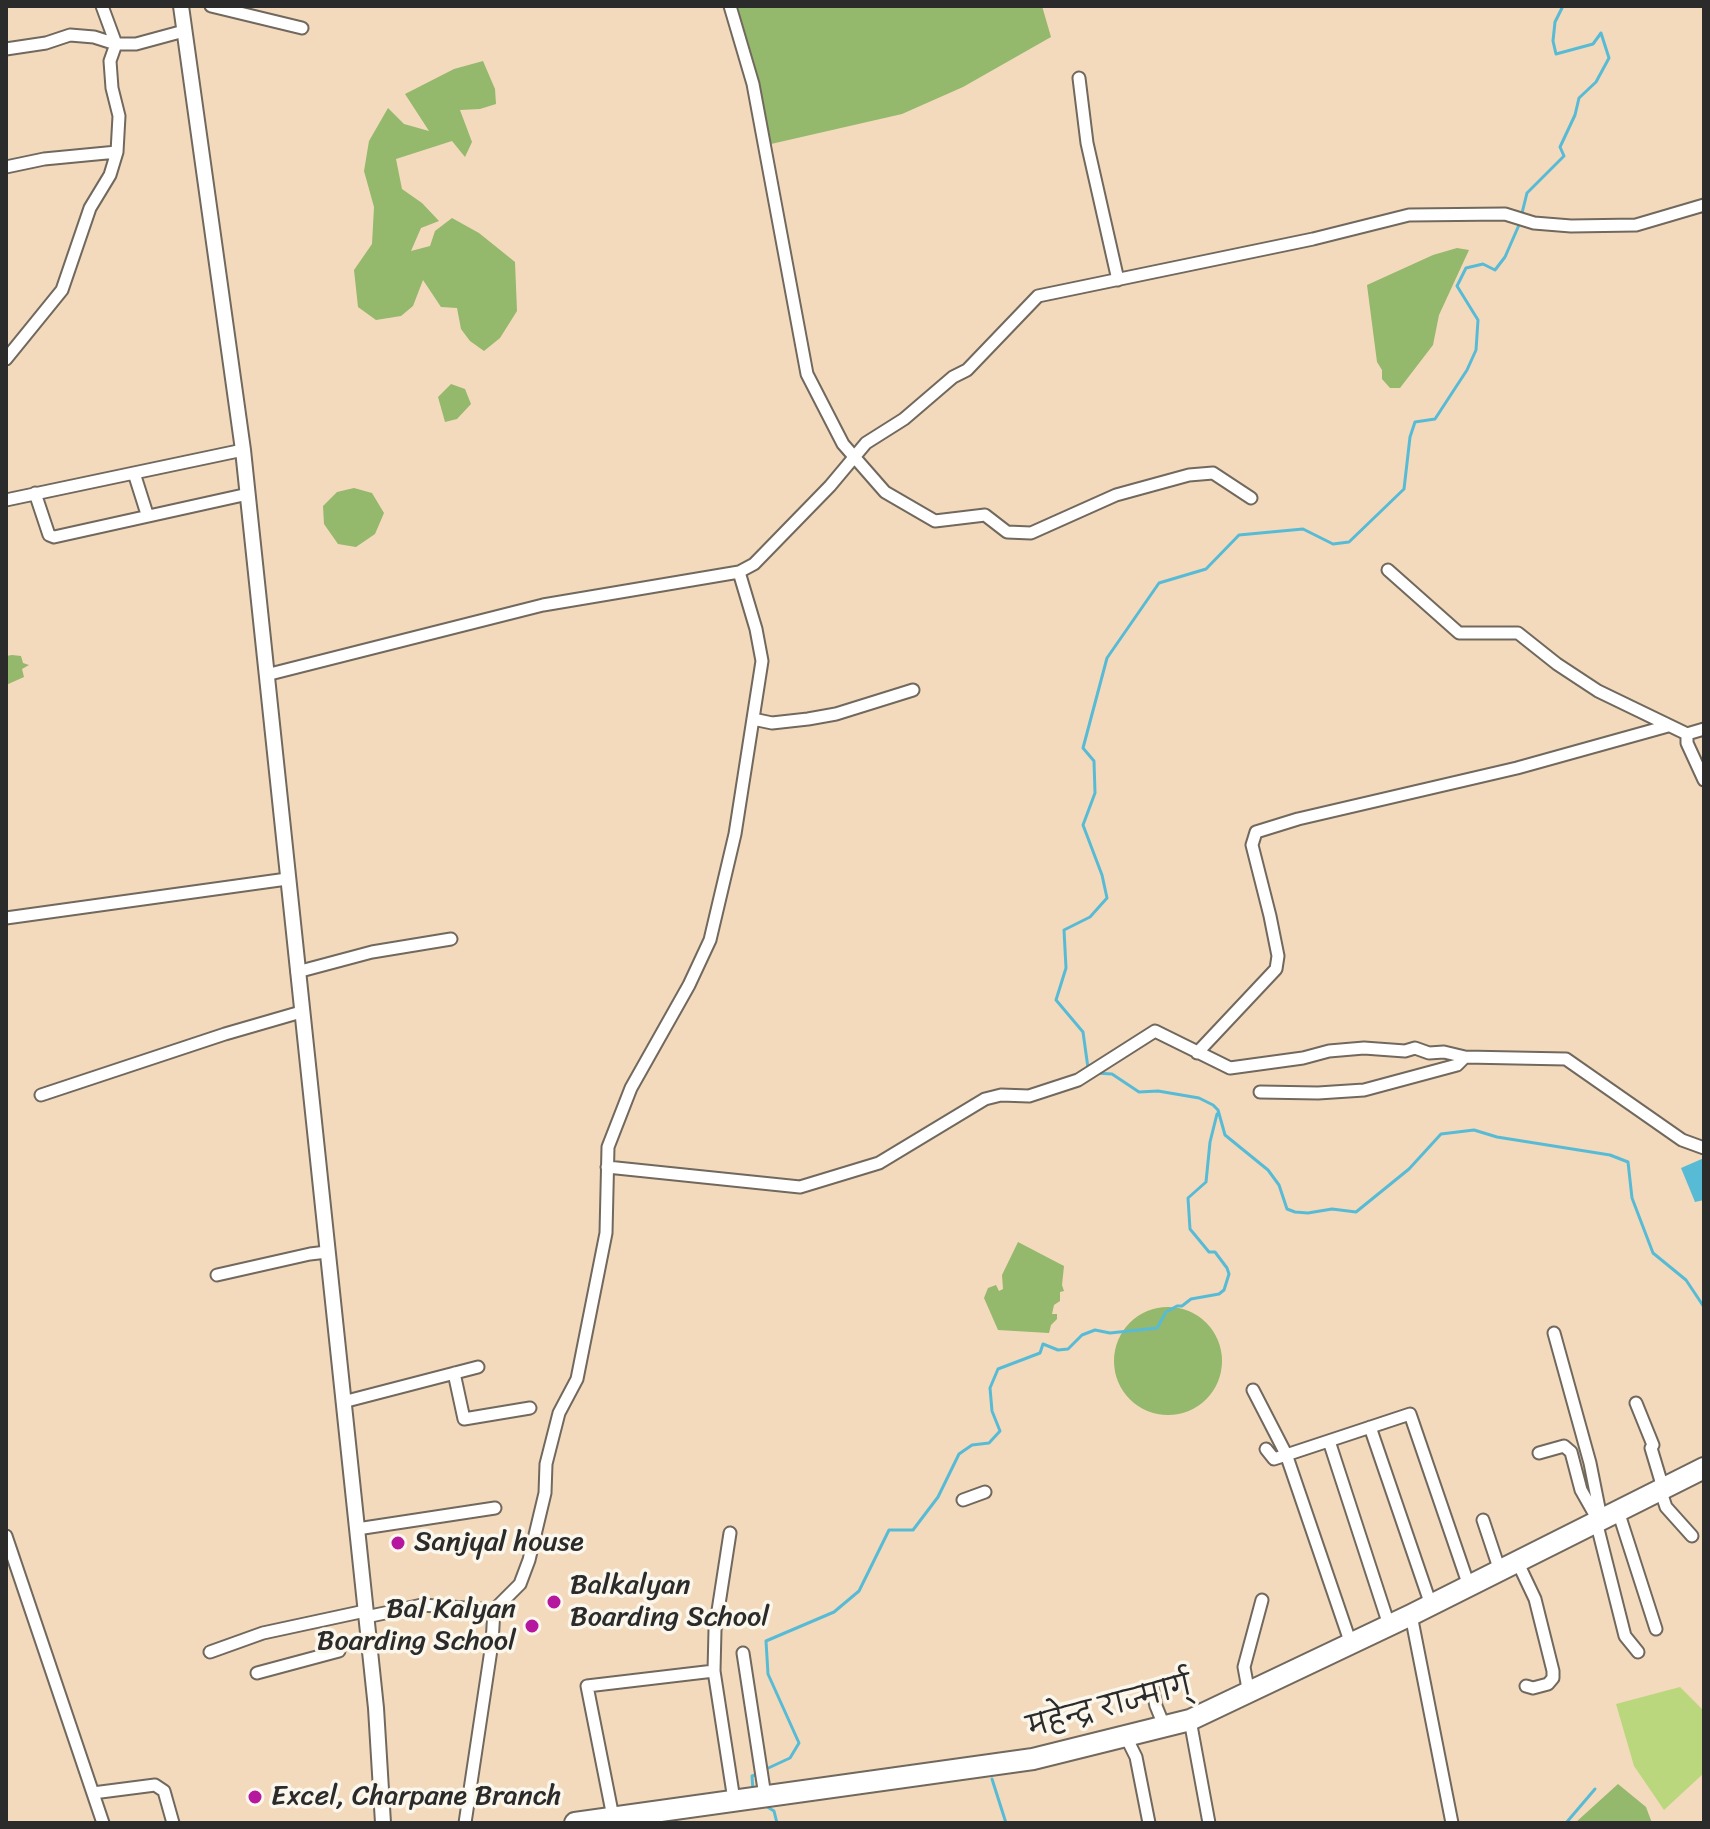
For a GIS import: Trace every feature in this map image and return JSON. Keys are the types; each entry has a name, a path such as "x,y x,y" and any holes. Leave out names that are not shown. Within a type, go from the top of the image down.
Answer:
{"highway":[{"name":"महेन्द्र राज्मार्ग्","path":"575,1823 1033,1759 1165,1728 1249,1694 1704,1468"}],"street":[{"path":"6,359 62,290 90,208 110,175 117,152 119,116 110,61 116,44 102,6"},
{"path":"181,6 248,494 376,1708 383,1823"},
{"path":"211,6 302,28"},
{"path":"730,6 753,84 807,374 827,417 853,458 885,492 935,521 985,515 1007,532 1031,533 1116,495 1189,475 1213,473 1251,498"},
{"path":"6,49 46,43 70,35 94,37 116,44 136,44 184,31"},
{"path":"1079,78 1087,143 1118,280"},
{"path":"6,167 44,159 117,152"},
{"path":"266,675 543,605 739,572 754,564 830,486 866,443 904,419 953,377 967,370 1038,296 1313,239 1409,215 1505,214 1534,223 1636,225 1704,205"},
{"path":"6,500 243,450"},
{"path":"134,473 147,514"},
{"path":"35,493 52,537 248,494"},
{"path":"1388,570 1459,633 1518,633 1598,691 1687,734 1704,729"},
{"path":"465,1823 492,1643 494,1610 520,1584 529,1560 545,1493 546,1464 559,1413 577,1379 606,1233 608,1147 631,1088 689,985 710,940 735,834 762,661 739,572"},
{"path":"753,719 772,723 836,714 913,690"},
{"path":"1197,1053 1276,969 1278,956 1252,845 1256,832 1298,819 1517,768 1668,726"},
{"path":"1687,734 1687,743 1704,780"},
{"path":"6,918 287,879"},
{"path":"297,972 372,952 451,939"},
{"path":"41,1095 301,1012"},
{"path":"607,1167 800,1187 879,1163 985,1099 1001,1095 1029,1096 1078,1080 1155,1031 1230,1068 1364,1048 1405,1051 1415,1048 1429,1053 1444,1052 1465,1057 1548,1057 1572,1061 1682,1140 1704,1148"},
{"path":"1260,1092 1364,1090 1457,1065 1465,1057"},
{"path":"217,1275 327,1252"},
{"path":"1554,1333 1603,1517 1625,1636 1638,1652"},
{"path":"343,1402 478,1367"},
{"path":"454,1373 464,1419 530,1408"},
{"path":"1253,1390 1286,1454 1351,1644"},
{"path":"1636,1403 1653,1445 1651,1448 1666,1507 1692,1536"},
{"path":"1266,1449 1274,1459 1410,1414 1469,1586"},
{"path":"1370,1427 1431,1605"},
{"path":"1329,1441 1389,1625"},
{"path":"1539,1453 1564,1446 1571,1452 1581,1490 1603,1517 1656,1629"},
{"path":"963,1500 985,1492"},
{"path":"357,1529 495,1508"},
{"path":"1483,1520 1509,1566 1535,1599 1553,1678 1548,1684 1533,1688 1526,1686"},
{"path":"730,1533 715,1630 714,1671 734,1800"},
{"path":"6,1536 103,1823"},
{"path":"1249,1694 1244,1667 1262,1600"},
{"path":"210,1652 263,1633 422,1605 494,1610"},
{"path":"1411,1615 1452,1823"},
{"path":"257,1673 339,1651"},
{"path":"743,1653 765,1796"},
{"path":"613,1817 587,1686 714,1671"},
{"path":"1152,1688 1165,1728"},
{"path":"1190,1720 1209,1823"},
{"path":"1126,1737 1136,1757 1149,1823"},
{"path":"93,1793 155,1785 164,1791 173,1823"}],"green space":[{"path":"730,6 1042,6 1051,37 963,87 902,114 771,144"},
{"path":"483,61 495,89 496,104 460,110 472,142 465,157 452,141 396,159 402,189 422,203 439,221 421,228 411,251 430,246 435,231 452,218 479,233 515,262 517,311 500,338 484,351 470,341 461,329 457,308 441,307 423,280 413,306 401,316 376,320 358,307 354,270 372,244 374,207 364,171 369,141 388,108 404,124 429,131 405,94 454,69"},
{"path":"1457,248 1469,250 1439,315 1433,345 1400,388 1390,388 1382,379 1382,370 1377,362 1367,285 1433,255"},
{"path":"451,384 465,389 471,404 457,419 445,422 438,397"},
{"path":"354,488 372,493 384,513 375,534 356,547 338,544 324,524 323,506 337,492"},
{"path":"6,656 21,656 23,663 29,665 22,669 24,677 6,685"},
{"path":"1018,1242 1064,1266 1064,1291 1060,1292 1060,1301 1054,1305 1052,1314 1057,1314 1057,1319 1049,1333 998,1330 984,1298 988,1288 996,1285 999,1291 1003,1289 1002,1275"},
{"path":"1168,1307 1189,1311 1206,1323 1218,1340 1222,1361 1218,1382 1206,1399 1189,1411 1168,1415 1147,1411 1130,1399 1118,1382 1114,1361 1118,1340 1130,1323 1147,1311"},
{"path":"1680,1687 1704,1711 1704,1773 1664,1810 1634,1766 1616,1704"},
{"path":"1618,1784 1646,1807 1652,1823 1575,1823"}],"water":[{"path":"1704,1158 1704,1200 1695,1202 1681,1168"}],"waterway":[{"path":"1088,1068 1083,1032 1056,1000 1066,968 1064,930 1090,917 1107,898 1102,875 1083,825 1095,793 1094,761 1083,748 1107,658 1159,583 1206,569 1239,535 1303,529 1333,544 1349,542 1404,489 1410,437 1415,422 1435,419 1467,370 1476,350 1478,320 1457,286 1466,268 1483,264 1495,270 1505,257 1519,225 1527,193 1564,156 1560,147 1575,115 1579,98 1596,82 1609,58 1601,33 1593,44 1556,54 1553,41 1555,22 1563,6"},
{"path":"1095,1073 1112,1074 1139,1092 1158,1091 1199,1098 1213,1105 1218,1110 1225,1135 1268,1170 1279,1185 1287,1209 1295,1212 1332,1209 1356,1212 1409,1169 1441,1134 1474,1130 1497,1137 1610,1155 1628,1162 1632,1198 1653,1253 1686,1280 1704,1307"},
{"path":"764,1770 790,1758 799,1743 768,1674 766,1641 834,1612 859,1591 889,1530 913,1530 938,1497 959,1454 972,1445 989,1443 1000,1431 992,1411 990,1388 998,1369 1040,1353 1043,1344 1058,1350 1068,1349 1082,1335 1095,1330 1110,1333 1157,1328 1166,1312 1191,1299 1219,1294 1224,1290 1229,1274 1227,1268 1190,1229 1188,1198 1206,1182 1210,1142 1217,1114"},
{"path":"753,1791 752,1776 758,1774"},
{"path":"992,1779 1006,1823"},
{"path":"1566,1823 1595,1789"},
{"path":"764,1805 774,1811 777,1823"}],"place":[{"name":"Sanjyal house","path":"398,1543"},
{"name":"Balkalyan Boarding School","path":"554,1602"},
{"name":"Bal Kalyan Boarding School","path":"532,1626"},
{"name":"Excel, Charpane Branch","path":"255,1797"}]}
